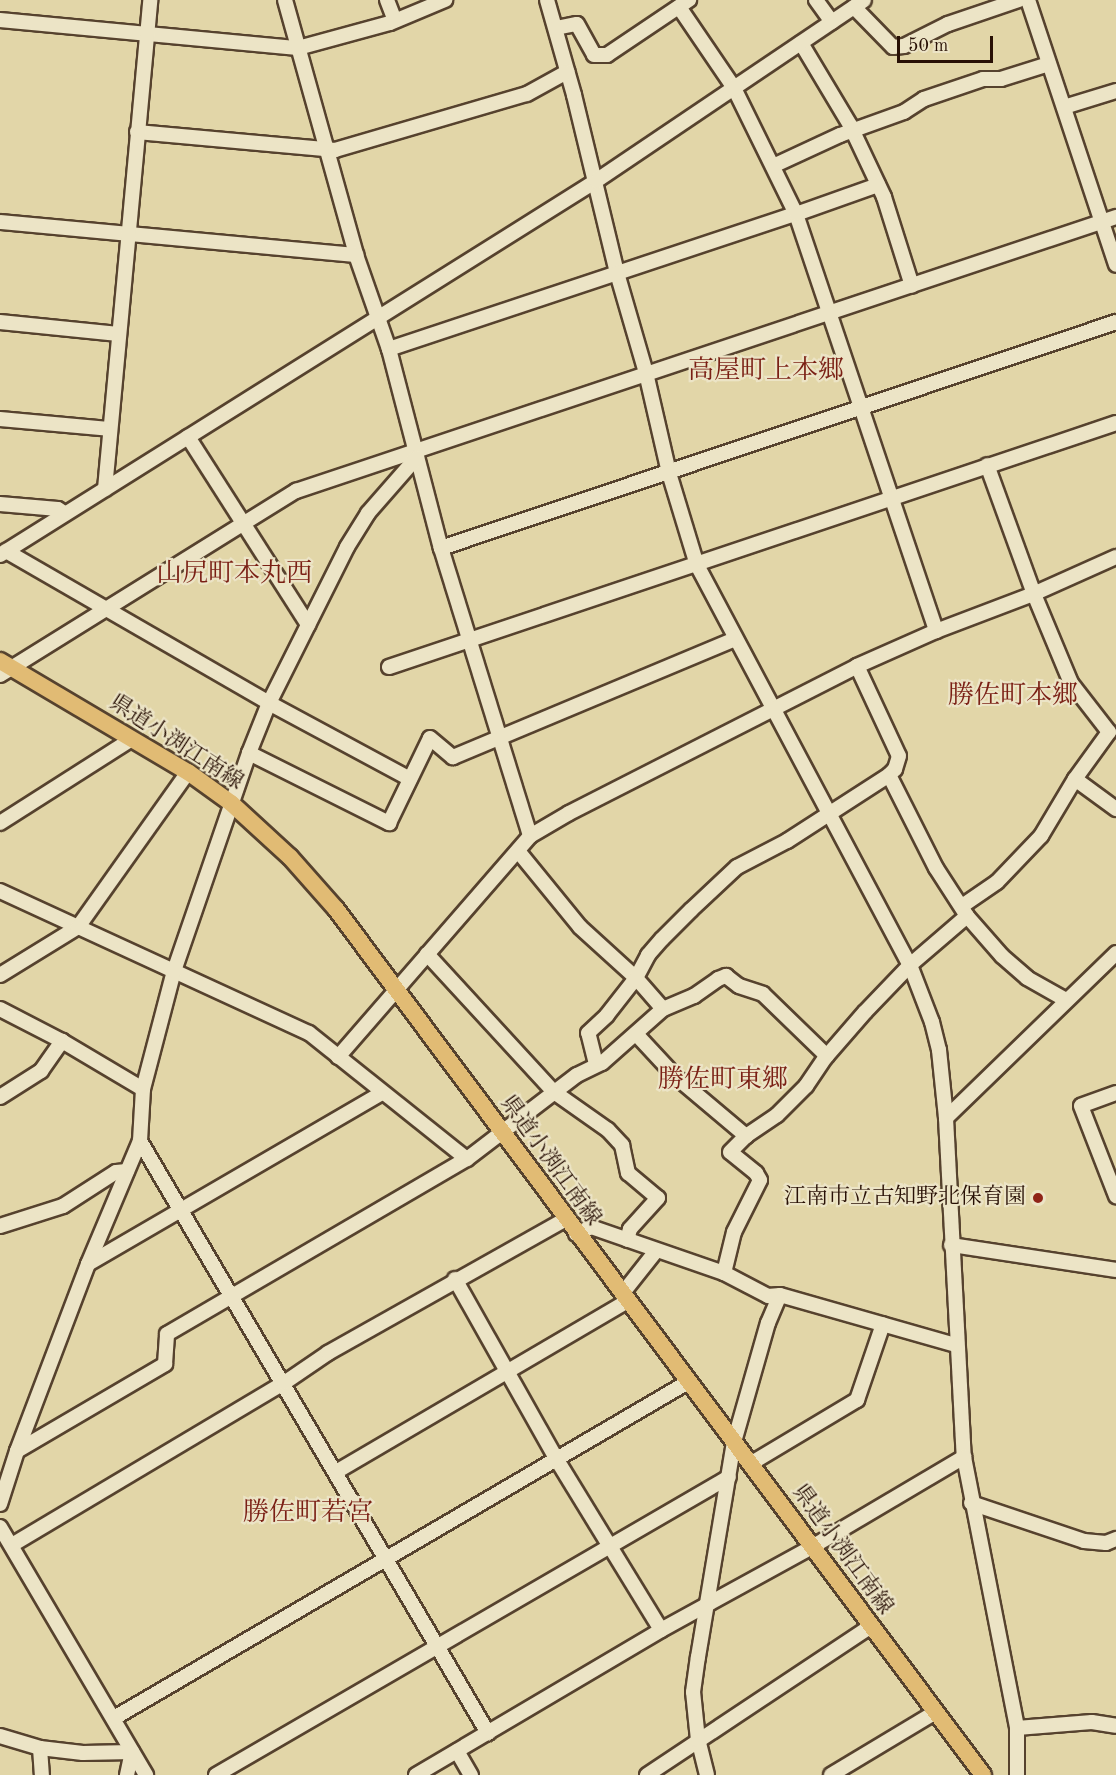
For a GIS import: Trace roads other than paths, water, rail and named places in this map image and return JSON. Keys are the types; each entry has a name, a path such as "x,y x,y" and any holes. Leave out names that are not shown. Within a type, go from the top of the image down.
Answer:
{"main road":[{"name":"県道小渕江南線","path":"4,668 188,772 231,803 298,865 336,909 576,1234 734,1442 934,1713 983,1775"}],"street":[{"path":"105,489 150,0"},
{"path":"285,0 356,255 389,349 441,548 530,836"},
{"path":"387,0 395,21"},
{"path":"0,20 298,48 395,21 446,0"},
{"path":"547,0 596,181 617,273 646,373 669,473 698,565 735,639 910,965 924,997 939,1050 946,1118 956,1345 964,1457 971,1503 1017,1728 1017,1775"},
{"path":"816,0 832,22"},
{"path":"410,779 269,703 108,608 3,553 596,181 859,3 893,47 904,46 948,24 1019,0"},
{"path":"1028,0 1116,265"},
{"path":"556,28 577,24 594,55 607,55 684,3 734,88 796,214 936,631"},
{"path":"801,43 852,131 878,185 912,286"},
{"path":"773,166 852,131 904,112 924,99 983,80 1001,79 1049,64"},
{"path":"137,132 335,150 527,94 567,72"},
{"path":"1064,107 1116,91"},
{"path":"389,349 878,185"},
{"path":"4,668 108,608 296,491 416,454 646,373 831,314 1116,217"},
{"path":"0,222 356,255"},
{"path":"0,322 118,334"},
{"path":"441,548 1116,322"},
{"path":"0,419 109,429"},
{"path":"389,667 471,642 891,497 1116,423"},
{"path":"188,437 308,625"},
{"path":"0,1504 17,1451 88,1264 140,1141 143,1089 174,971 249,753 269,703 347,547 368,513 416,454"},
{"path":"724,1273 734,1232 760,1180 756,1173 730,1152 746,1136 777,1115 806,1086 827,1056 910,965 1019,861 1041,836 1075,779 1108,732 1071,682 1034,594 987,465"},
{"path":"0,504 58,509 64,513"},
{"path":"338,1057 530,836 569,813 774,711 857,666 936,631 1034,594 1116,557"},
{"path":"249,753 389,823 430,738 453,757 735,639"},
{"path":"596,1064 588,1033 607,1015 636,978 648,955 662,939 737,867 787,841 895,769 900,756 857,666"},
{"path":"0,823 132,739"},
{"path":"0,975 78,927 188,772"},
{"path":"889,775 936,868 965,911 1002,956 1027,978 1066,1000"},
{"path":"1075,779 1116,809"},
{"path":"518,851 580,927 636,978 663,1009"},
{"path":"0,891 309,1033 467,1159"},
{"path":"946,1118 1116,953"},
{"path":"427,954 554,1092 608,1130 622,1145 628,1173 658,1198 630,1229 627,1240"},
{"path":"17,1451 165,1364 167,1334 467,1159 554,1092 596,1064 602,1063 663,1009 694,996 726,976 739,986 763,994 827,1056"},
{"path":"0,1009 62,1041 143,1089"},
{"path":"636,1035 676,1077 746,1136"},
{"path":"0,1097 41,1071 62,1041"},
{"path":"88,1264 382,1093"},
{"path":"1116,1093 1081,1106 1116,1196"},
{"path":"140,1141 488,1733"},
{"path":"0,1226 63,1206 116,1172 127,1171"},
{"path":"12,1545 284,1383 328,1353 455,1279 566,1219"},
{"path":"576,1234 591,1227 724,1273 768,1296 780,1295 956,1345"},
{"path":"951,1245 1116,1270"},
{"path":"336,1472 507,1372 625,1298 656,1251"},
{"path":"455,1279 556,1460 661,1630"},
{"path":"707,1775 698,1742 693,1692 734,1442 768,1323 780,1295"},
{"path":"750,1464 857,1400 883,1324"},
{"path":"114,1718 688,1382"},
{"path":"416,1775 661,1630 812,1547 964,1457"},
{"path":"216,1775 729,1477"},
{"path":"971,1503 1084,1541 1106,1543 1116,1539"},
{"path":"0,1527 146,1775"},
{"path":"647,1775 870,1627"},
{"path":"831,1775 934,1713"},
{"path":"1017,1728 1092,1722 1116,1726"},
{"path":"0,1736 40,1748 82,1753 132,1752"},
{"path":"40,1748 42,1775"},
{"path":"457,1751 471,1775"},
{"path":"127,1775 132,1752"}],"place":[{"name":"江南市立古知野北保育園","path":"1038,1198"}],"district":[{"name":"高屋町上本郷","path":"766,372"},
{"name":"山尻町本丸西","path":"234,575"},
{"name":"勝佐町本郷","path":"1013,697"},
{"name":"勝佐町東郷","path":"723,1081"},
{"name":"勝佐町若宮","path":"308,1514"}]}
